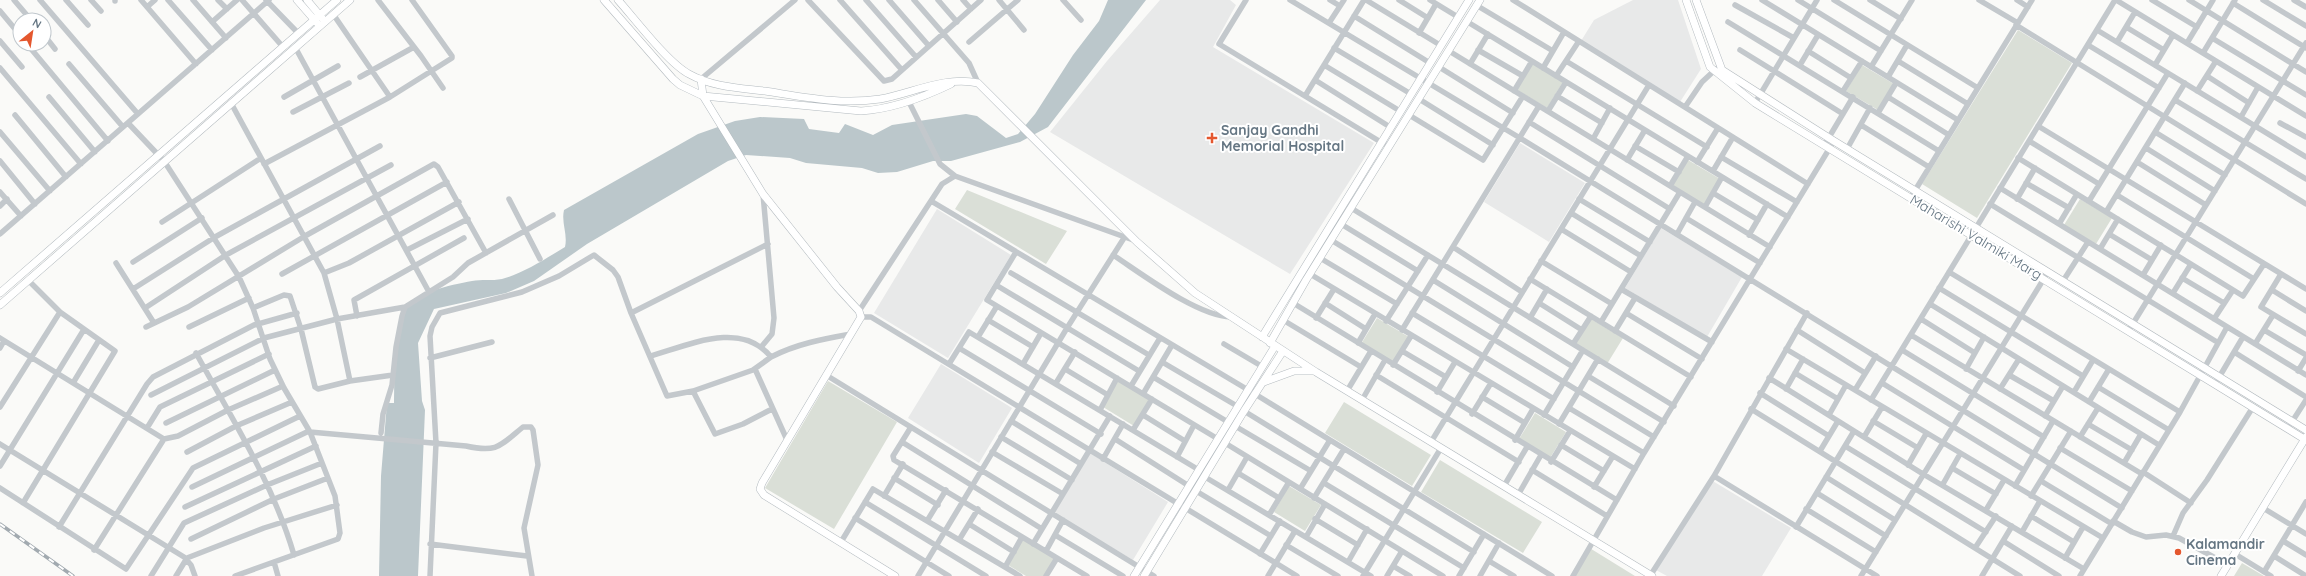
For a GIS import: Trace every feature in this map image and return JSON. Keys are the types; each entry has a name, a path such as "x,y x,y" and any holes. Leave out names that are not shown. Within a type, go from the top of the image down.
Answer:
{"street":[{"path":"14,0 24,12"},
{"path":"40,0 138,114"},
{"path":"66,0 88,25"},
{"path":"92,0 101,11"},
{"path":"141,0 196,64"},
{"path":"147,7 155,0"},
{"path":"168,0 212,50"},
{"path":"192,0 226,38"},
{"path":"218,0 227,10"},
{"path":"212,22 237,0"},
{"path":"242,0 283,47"},
{"path":"0,234 268,0 298,33"},
{"path":"297,0 317,17"},
{"path":"307,0 322,24"},
{"path":"0,293 337,0"},
{"path":"0,305 350,0"},
{"path":"378,0 443,88"},
{"path":"264,164 390,97 452,56 412,0"},
{"path":"604,0 673,79 680,85 703,96 847,110 880,110 909,102 955,82"},
{"path":"618,0 675,64 688,74 712,84 840,102 867,101 899,95 938,83 978,83"},
{"path":"701,79 795,0"},
{"path":"808,0 880,79 888,80 902,70 981,0"},
{"path":"840,0 902,70"},
{"path":"866,0 916,57"},
{"path":"889,0 929,46"},
{"path":"914,0 973,69 978,83 1044,151 1137,242 1195,293 1316,372 1651,576 1714,476 1807,313"},
{"path":"938,0 957,22"},
{"path":"963,0 971,9"},
{"path":"999,0 1024,30"},
{"path":"969,42 1018,0"},
{"path":"1063,0 1081,20"},
{"path":"1290,0 1504,128 1807,313 2122,508"},
{"path":"1330,0 1340,6"},
{"path":"1329,23 1344,0"},
{"path":"1305,96 1365,0 1375,2 1419,33 1440,45"},
{"path":"1399,0 1428,18"},
{"path":"1430,0 1458,17"},
{"path":"1262,337 1469,0"},
{"path":"1513,0 1808,184"},
{"path":"1686,0 1713,71"},
{"path":"1685,107 1697,88 1713,71 1720,66 1696,0"},
{"path":"1762,0 1958,120"},
{"path":"1798,0 1881,51"},
{"path":"1756,103 1817,0"},
{"path":"1834,0 1978,88"},
{"path":"1870,0 1901,19"},
{"path":"1979,0 2164,117 2305,201"},
{"path":"2017,0 2028,7"},
{"path":"1913,194 2032,0"},
{"path":"1871,400 2115,0 2306,116"},
{"path":"2152,0 2197,27"},
{"path":"2188,0 2306,72"},
{"path":"2187,44 2213,0"},
{"path":"2263,0 2306,26"},
{"path":"2294,0 2306,7"},
{"path":"1244,1 1219,44 1389,147"},
{"path":"1871,67 1901,19 1910,1"},
{"path":"1134,576 1237,406 1263,367 1283,320 1310,274 1478,2 1553,51"},
{"path":"2129,330 2305,46 2234,2 2203,53"},
{"path":"1419,33 1436,4"},
{"path":"1735,5 1794,38"},
{"path":"0,11 12,25"},
{"path":"2117,42 2135,12"},
{"path":"334,14 390,97"},
{"path":"1354,16 1430,63"},
{"path":"1466,21 1788,217"},
{"path":"1695,24 1704,21"},
{"path":"1728,22 1853,97 1939,151"},
{"path":"2126,27 2164,50"},
{"path":"2097,30 2306,157"},
{"path":"1543,68 1564,32"},
{"path":"1470,64 1488,34"},
{"path":"1800,65 1818,35"},
{"path":"2155,65 2173,35"},
{"path":"2212,38 2306,95"},
{"path":"0,41 22,67"},
{"path":"1556,76 1579,41"},
{"path":"52,45 55,49"},
{"path":"1888,77 1907,45"},
{"path":"2088,45 2159,88"},
{"path":"295,47 429,292"},
{"path":"360,77 414,47"},
{"path":"1334,48 1411,94"},
{"path":"1478,50 1522,76"},
{"path":"1740,50 1843,114"},
{"path":"1449,51 1770,247"},
{"path":"1808,51 1851,78"},
{"path":"34,52 108,141"},
{"path":"1514,90 1532,61"},
{"path":"1566,61 1707,146"},
{"path":"1843,91 1862,61"},
{"path":"1898,61 1968,104"},
{"path":"2197,91 2216,61"},
{"path":"69,64 126,125 164,161 215,237 249,298 282,386 309,431 328,478 336,505 340,533 338,539 235,576"},
{"path":"1324,64 1400,111"},
{"path":"284,97 338,66"},
{"name":"Maharishi Valmiki Marg","path":"1720,66 1830,143 2046,275 2129,330 2203,371"},
{"path":"1439,67 1513,113"},
{"path":"0,68 81,164"},
{"name":"Maharishi Valmiki Marg","path":"1713,71 1756,103 1830,143 1847,149 1913,194"},
{"path":"2089,201 2168,73"},
{"path":"2206,76 2249,103"},
{"path":"701,79 703,96 763,194 860,314 871,317 1185,509 1298,576"},
{"path":"1315,80 1388,130 1395,138"},
{"path":"1548,111 1566,82"},
{"path":"1878,113 1896,82"},
{"path":"293,112 349,83"},
{"path":"2106,212 2185,83"},
{"path":"1431,442 1649,85"},
{"path":"2241,118 2258,87"},
{"path":"1409,115 1483,160 1523,96"},
{"path":"1557,96 1602,123"},
{"path":"49,97 95,152"},
{"path":"1573,576 1592,540 1644,453 1808,184 1853,97"},
{"path":"1888,97 1949,135"},
{"path":"1419,99 1493,145"},
{"path":"2175,100 2306,179"},
{"path":"909,102 940,164 955,176 1137,242"},
{"path":"231,103 324,273 337,319 350,381"},
{"path":"1402,330 1539,106"},
{"path":"1592,139 1610,108"},
{"path":"1847,149 1870,108"},
{"path":"15,115 66,177"},
{"path":"1529,122 1670,209"},
{"path":"2280,122 2306,137"},
{"path":"1861,125 1929,167"},
{"path":"2038,126 2306,289"},
{"path":"1697,162 1718,128"},
{"path":"1627,160 1645,130"},
{"path":"0,132 50,191"},
{"path":"2155,132 2225,175"},
{"path":"1713,171 1733,137"},
{"path":"2029,141 2099,184"},
{"path":"133,289 215,237 380,146"},
{"path":"1635,146 1679,172"},
{"path":"2146,148 2215,191"},
{"path":"1670,186 1688,156"},
{"path":"1721,157 1797,202"},
{"path":"162,222 261,158"},
{"path":"2018,158 2243,296 2264,264"},
{"path":"0,161 35,204"},
{"path":"2137,162 2206,205"},
{"path":"146,327 188,307 305,236 434,164 438,167 459,202 486,253"},
{"path":"145,308 226,256 391,165"},
{"path":"2017,198 2035,168"},
{"path":"895,576 764,495 760,489 762,483 851,334 860,314 942,184 955,176"},
{"path":"1705,207 1722,177"},
{"path":"282,274 316,256 387,214 447,182"},
{"path":"2026,183 2069,208"},
{"path":"2000,188 2306,375"},
{"path":"0,192 21,216"},
{"path":"1350,192 1358,196"},
{"path":"1601,322 1680,192"},
{"path":"1713,193 1758,220"},
{"path":"762,346 773,330 773,288 763,194"},
{"path":"2059,224 2077,194"},
{"path":"2117,195 2254,279"},
{"path":"509,198 527,230 540,259"},
{"path":"1579,199 1650,242"},
{"path":"0,206 7,200"},
{"path":"931,201 1254,394 1552,576"},
{"path":"324,273 348,263 398,234 459,202"},
{"path":"1677,234 1696,202"},
{"path":"1749,234 1767,204"},
{"path":"1990,204 2217,342"},
{"path":"1351,208 1674,406"},
{"path":"1571,213 1641,256"},
{"path":"151,394 264,338 337,319 405,307 452,277 468,263 553,215"},
{"path":"133,262 202,218"},
{"path":"1686,218 1760,263"},
{"path":"407,250 468,219"},
{"path":"2100,249 2118,219"},
{"path":"1341,224 1418,271"},
{"path":"1561,229 1631,272"},
{"path":"2109,234 2152,260"},
{"path":"357,316 354,300 464,238"},
{"path":"918,576 1076,313 1124,238"},
{"path":"1331,240 1654,437"},
{"path":"2063,281 2088,242"},
{"path":"631,313 768,244"},
{"path":"2143,275 2161,245"},
{"path":"1453,247 1522,292"},
{"path":"1016,252 988,300 1218,439"},
{"path":"430,576 434,443 430,358 432,327 440,314 522,292 559,276 594,255 613,270 618,277 631,313 651,356 667,396 693,391 755,369 771,357 816,341 851,334"},
{"path":"1113,255 1199,308 1219,317 1231,317"},
{"path":"1386,321 1428,255"},
{"path":"1320,258 1397,304"},
{"path":"1541,261 1612,304"},
{"path":"116,263 154,323"},
{"path":"2173,293 2191,264"},
{"path":"1949,272 2180,412"},
{"path":"1010,273 1149,355"},
{"path":"1310,274 1386,321 1635,469"},
{"path":"2281,274 2261,307 2306,334"},
{"path":"1861,576 2046,275"},
{"name":"Maharishi Valmiki Marg","path":"2046,275 2063,281 2133,323 2217,380 2306,430"},
{"path":"2182,278 2224,303"},
{"path":"1530,279 1691,377"},
{"path":"24,503 115,352 60,312 28,280"},
{"path":"1433,280 1573,367"},
{"path":"996,285 1139,371"},
{"path":"1939,288 2083,376"},
{"path":"1316,318 1334,289"},
{"path":"1621,289 1712,342"},
{"path":"1530,318 1547,290"},
{"path":"2214,319 2233,290"},
{"path":"2272,290 2306,311"},
{"path":"253,308 287,295 292,299 316,388 350,381 393,375"},
{"path":"189,327 249,298"},
{"path":"1615,331 1635,298"},
{"path":"1293,303 1472,414 1617,500"},
{"path":"1325,303 1366,329"},
{"path":"1539,303 1582,330"},
{"path":"1930,304 2159,445"},
{"path":"978,338 997,306"},
{"path":"379,436 383,414 391,392 396,347 405,307"},
{"path":"0,407 60,312"},
{"path":"59,527 127,416 153,377 196,353 258,323 296,313"},
{"path":"1412,313 1554,399"},
{"path":"1626,313 1702,359"},
{"path":"1358,343 1376,314"},
{"path":"2255,344 2273,315"},
{"path":"1574,344 1591,316"},
{"path":"1921,319 1975,353"},
{"path":"988,320 1032,347"},
{"path":"1283,320 1361,367"},
{"path":"2080,576 2180,412 2217,342 2227,327"},
{"path":"0,466 83,330"},
{"path":"1797,330 1865,373"},
{"path":"2264,330 2306,356 2298,371"},
{"path":"949,364 969,332 1199,470"},
{"path":"1023,364 1041,333"},
{"path":"1911,335 2191,502"},
{"path":"1394,365 1411,336"},
{"path":"2217,380 2243,336"},
{"path":"651,356 714,338 728,337 743,339 762,346 771,357"},
{"path":"1966,369 1984,337"},
{"path":"1131,386 1160,338"},
{"path":"0,348 2,339 164,439 178,436 228,410 282,386"},
{"path":"73,383 99,340"},
{"path":"430,358 492,342"},
{"path":"1224,344 1263,367"},
{"path":"1143,394 1172,345"},
{"path":"959,348 1101,434"},
{"path":"1786,348 1942,444 2103,538"},
{"path":"1544,415 1583,350"},
{"path":"1902,350 2044,437"},
{"path":"1145,574 1254,394 1283,351"},
{"path":"1347,391 1371,351"},
{"path":"1402,351 1446,378"},
{"path":"1056,383 1075,352"},
{"path":"2234,352 2306,399 2288,428"},
{"path":"196,353 261,471 284,522 294,555"},
{"path":"147,428 160,407 269,354"},
{"path":"1855,390 1876,356"},
{"path":"1559,424 1598,359"},
{"path":"1786,389 1803,359"},
{"path":"2000,389 2019,359"},
{"path":"1362,400 1385,360"},
{"path":"2074,392 2093,360"},
{"path":"1162,362 1237,406"},
{"path":"1437,392 1455,362"},
{"path":"755,369 772,409 788,440"},
{"path":"1065,369 1108,394"},
{"path":"2089,402 2109,369"},
{"path":"166,423 275,370"},
{"path":"1262,382 1294,371 1316,372"},
{"path":"1795,373 1838,399"},
{"path":"826,375 1140,567 1145,574 1154,576"},
{"path":"1376,375 1519,462"},
{"path":"2009,375 2054,401"},
{"path":"1588,376 1664,422"},
{"path":"1100,410 1117,378"},
{"path":"1153,378 1228,422"},
{"path":"1769,378 1908,465 2084,569"},
{"name":"Maharishi Valmiki Marg","path":"2217,380 2253,407 2306,438"},
{"path":"1472,414 1491,383"},
{"path":"1882,383 2024,470"},
{"path":"1829,415 1846,385"},
{"path":"2045,416 2063,386"},
{"path":"2098,387 2169,430"},
{"path":"693,391 715,434 743,424 772,409"},
{"path":"1760,393 1829,436"},
{"path":"1482,397 1525,423"},
{"path":"1133,430 1152,399"},
{"path":"187,452 236,426 292,402"},
{"path":"1864,437 1882,407"},
{"path":"2173,536 2179,520 2253,407"},
{"path":"1569,408 1644,453"},
{"path":"2080,437 2098,408"},
{"path":"1515,440 1533,409"},
{"path":"1751,409 2020,576"},
{"path":"1244,411 1403,510 1474,552"},
{"path":"1143,415 1185,441"},
{"path":"0,488 126,570 150,536 193,468 245,441 300,416"},
{"path":"1033,544 1081,464 1101,434 1110,416"},
{"path":"1011,421 1081,464"},
{"path":"1820,451 1838,421"},
{"path":"1873,421 1918,448"},
{"path":"2015,486 2053,421"},
{"path":"1103,459 1123,424"},
{"path":"2088,424 2132,450"},
{"path":"1177,457 1194,425"},
{"path":"1235,426 1311,471"},
{"path":"192,486 309,431 379,436 490,450 500,446 523,427 531,427 533,430 538,465 524,528 527,556 532,576"},
{"path":"911,427 893,459 978,509 1086,576"},
{"path":"1551,462 1570,430"},
{"path":"1796,527 1854,431"},
{"path":"2031,496 2070,431"},
{"path":"1908,465 1926,434"},
{"path":"2124,463 2142,434"},
{"path":"1002,438 1072,480"},
{"path":"2221,576 2306,438"},
{"path":"94,550 164,439"},
{"path":"1115,439 1189,486"},
{"path":"1300,489 1330,440"},
{"path":"902,442 1042,529"},
{"path":"1225,443 1443,576"},
{"path":"0,444 186,558 195,576"},
{"path":"1561,445 1604,471"},
{"path":"185,507 316,446"},
{"path":"1845,446 1986,532"},
{"path":"1504,486 1527,447"},
{"path":"1364,574 1441,448"},
{"path":"2060,448 2132,491"},
{"path":"1314,498 1344,449"},
{"path":"992,452 1063,494"},
{"path":"1942,484 1960,454"},
{"path":"1518,495 1541,455"},
{"path":"1594,487 1613,456"},
{"path":"1228,490 1247,457"},
{"path":"151,576 184,523 267,485 322,463"},
{"path":"884,496 903,464"},
{"path":"1952,468 1996,494"},
{"path":"1532,470 1607,516"},
{"path":"1238,473 1279,498"},
{"path":"1714,476 1877,576"},
{"path":"1205,477 1348,562 1364,574 1371,576"},
{"path":"191,539 274,499 328,478"},
{"path":"894,478 938,504"},
{"path":"1826,478 1895,520"},
{"path":"1986,510 2004,480"},
{"path":"2041,481 2132,532 2146,537 2173,536 2186,541 2228,566"},
{"path":"1269,515 1289,482"},
{"path":"1324,483 1464,568"},
{"path":"841,542 872,489 945,531 1016,575"},
{"path":"927,521 946,490"},
{"path":"1196,491 1271,536"},
{"path":"1817,492 1886,536"},
{"path":"2022,532 2040,501"},
{"path":"865,502 986,576"},
{"path":"2264,572 2292,526 2304,510 2306,502"},
{"path":"1306,537 1325,504"},
{"path":"176,576 186,558 284,522 336,505"},
{"path":"2263,508 2306,534"},
{"path":"959,540 978,509"},
{"path":"1806,509 1876,552"},
{"path":"1976,548 1996,516"},
{"path":"2031,516 2074,542"},
{"path":"855,518 949,576"},
{"path":"1046,551 1064,520"},
{"path":"1315,520 1358,545"},
{"path":"1260,554 1280,521"},
{"path":"969,524 1014,552"},
{"path":"1982,576 2012,526"},
{"path":"2065,558 2083,527"},
{"path":"1348,562 1367,529"},
{"path":"1268,576 1296,531"},
{"path":"1459,576 1484,534"},
{"path":"1055,535 1123,576"},
{"path":"1005,567 1022,537"},
{"path":"2283,540 2306,555"},
{"path":"2003,541 2059,576"},
{"path":"1480,576 1499,543"},
{"path":"430,544 527,556"},
{"path":"1286,545 1338,576"},
{"path":"1387,576 1402,551"},
{"path":"2235,554 2271,576"},
{"path":"2274,556 2306,576"},
{"path":"1055,576 1047,574 1057,558"},
{"path":"1489,561 1514,576"},
{"path":"274,562 278,576"},
{"path":"1393,566 1410,576"}],"shaded area":[{"path":"1108,0 1146,0 1048,127 1020,142 951,161 933,161 897,172 878,173 862,168 806,163 790,158 746,155 728,161 587,244 534,281 506,293 434,309 418,343 422,401 425,410 418,576 379,576 381,476 387,403 394,403 395,358 399,325 408,307 415,301 423,295 443,287 475,280 502,279 534,265 565,247 566,238 563,219 564,210 698,134 735,121 760,117 804,119 809,129 839,133 845,124 873,135 892,125 966,114 977,116 1006,138 1018,134 1035,114 1073,55 1099,21"},
{"name":"Sanjay Gandhi Memorial Hospital","path":"1160,0 1230,0 1236,5 1213,47 1374,143 1290,274 1050,132 1107,61"},
{"path":"1633,0 1678,0 1701,69 1680,102 1581,41 1594,20"},
{"path":"2018,30 2072,63 1977,218 1922,184"},
{"path":"1531,63 1563,82 1547,108 1516,89"},
{"path":"1862,65 1894,84 1878,110 1846,91"},
{"path":"1520,143 1585,183 1549,242 1484,202"},
{"path":"1688,160 1720,179 1704,205 1673,185"},
{"path":"967,190 1067,231 1046,264 955,209"},
{"path":"2080,199 2112,218 2096,244 2064,225"},
{"path":"937,209 1011,255 948,358 874,313"},
{"path":"1661,228 1742,277 1707,337 1625,288"},
{"path":"1377,318 1409,337 1393,363 1361,344"},
{"path":"1591,319 1623,338 1607,364 1575,345"},
{"path":"941,364 1012,408 979,463 908,418"},
{"path":"828,381 897,422 834,529 765,488"},
{"path":"1118,381 1150,400 1134,426 1103,407"},
{"path":"1344,402 1431,455 1412,486 1325,433"},
{"path":"1535,413 1566,432 1550,458 1519,439"},
{"path":"1090,453 1168,502 1133,560 1054,513"},
{"path":"1440,460 1542,522 1523,553 1421,492"},
{"path":"1711,480 1791,528 1762,576 1667,576 1656,570"},
{"path":"1289,486 1321,505 1305,531 1274,512"},
{"path":"1023,539 1055,559 1045,576 1026,576 1008,565"},
{"path":"1588,547 1635,576 1570,576"},
{"path":"2242,563 2264,576 2234,576"}],"railway":[{"path":"0,524 73,576"}],"place":[{"name":"Sanjay Gandhi Memorial Hospital","path":"1212,138"},
{"name":"Kalamandir Cinema","path":"2178,552"}]}
